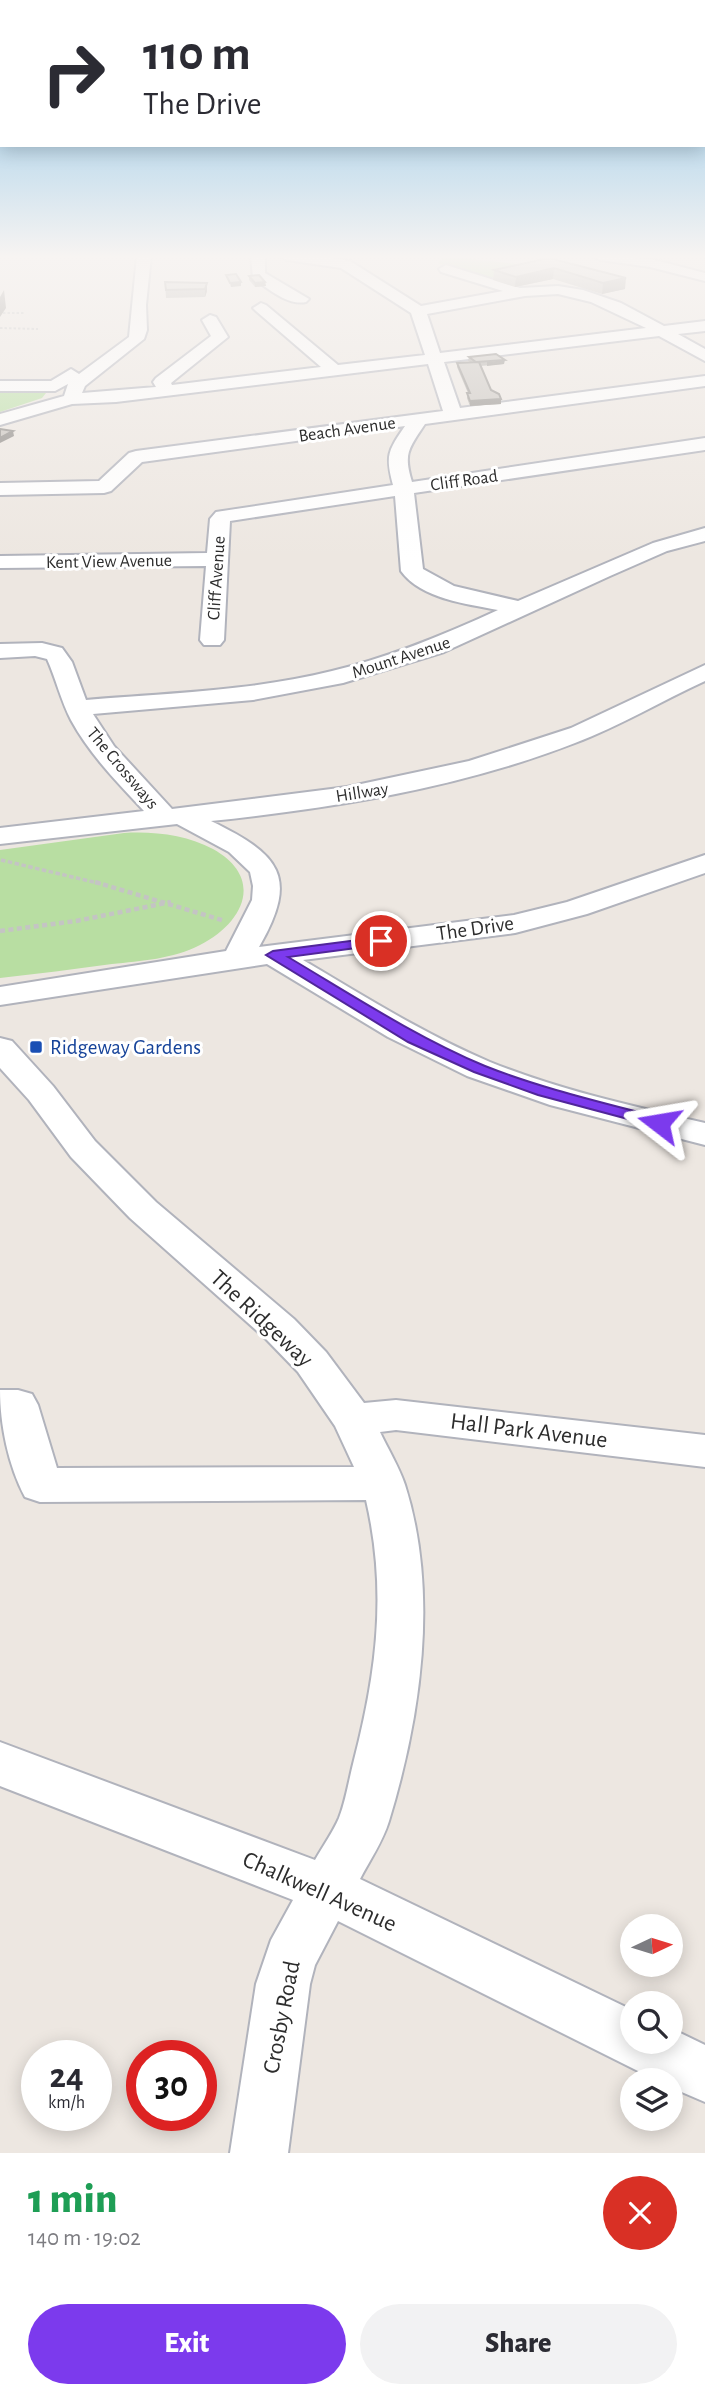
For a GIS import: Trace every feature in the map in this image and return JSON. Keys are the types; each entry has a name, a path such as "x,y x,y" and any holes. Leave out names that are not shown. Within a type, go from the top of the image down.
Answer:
{"street":[{"path":"71,399 76,384 111,356"},
{"path":"167,390 162,382 195,356"},
{"path":"318,356 335,371"},
{"path":"0,420 71,399 455,356"},
{"path":"435,359 453,414"},
{"path":"0,386 55,386 77,367 94,368"},
{"name":"Beach Avenue","path":"0,489 104,487 136,457 705,381"},
{"path":"419,419 399,449 397,461 404,488 412,571 417,578 443,589 520,608"},
{"name":"Cliff Road","path":"223,516 705,444"},
{"name":"Cliff Avenue","path":"212,640 220,519 223,516"},
{"name":"Mount Avenue","path":"77,708 253,693 335,678 436,647 602,570 660,547 705,534"},
{"name":"Kent View Avenue","path":"0,562 218,559"},
{"name":"The Crossways","path":"0,651 54,653 59,657 77,708 99,743 173,815"},
{"name":"Hillway","path":"0,836 173,815 247,810 375,790 462,771 594,727 705,672"},
{"path":"173,815 240,846 254,858 267,882 264,943"},
{"name":"The Drive","path":"264,943 515,924 577,908 705,863"},
{"path":"0,996 237,959 264,943"},
{"path":"264,943 414,1038 480,1069 590,1105 705,1134"},
{"name":"The Ridgeway","path":"0,1048 41,1093 83,1149 143,1210 280,1329 312,1362 354,1419 383,1483 395,1532 402,1594 397,1668 389,1719 363,1824 327,1889"},
{"path":"0,1405 18,1405 40,1485 383,1483"},
{"name":"Hall Park Avenue","path":"354,1419 396,1415 705,1451"},
{"name":"Chalkwell Avenue","path":"0,1764 327,1889 620,2033"},
{"name":"Crosby Road","path":"259,2153 283,1984 290,1958 327,1889"},
{"path":"664,2054 705,2074"}],"path":[{"path":"0,860 172,902 264,943"},
{"path":"0,931 76,921 172,902"}],"green space":[{"path":"0,389 46,393 42,398 0,412"},
{"path":"124,833 158,833 181,837 213,849 229,861 239,873 243,886 237,913 228,925 200,945 168,956 0,978 0,850"}],"building":[{"path":"500,356 505,360 476,362 469,357"},
{"path":"479,362 491,390 499,394 501,399 470,401 467,393 470,393 457,363"},
{"path":"0,429 13,431 0,438"}],"place":[{"name":"Ridgeway Gardens","path":"36,1047"}],"route":[{"path":"381,941 273,955 414,1038 480,1069 544,1092 659,1123"}]}
